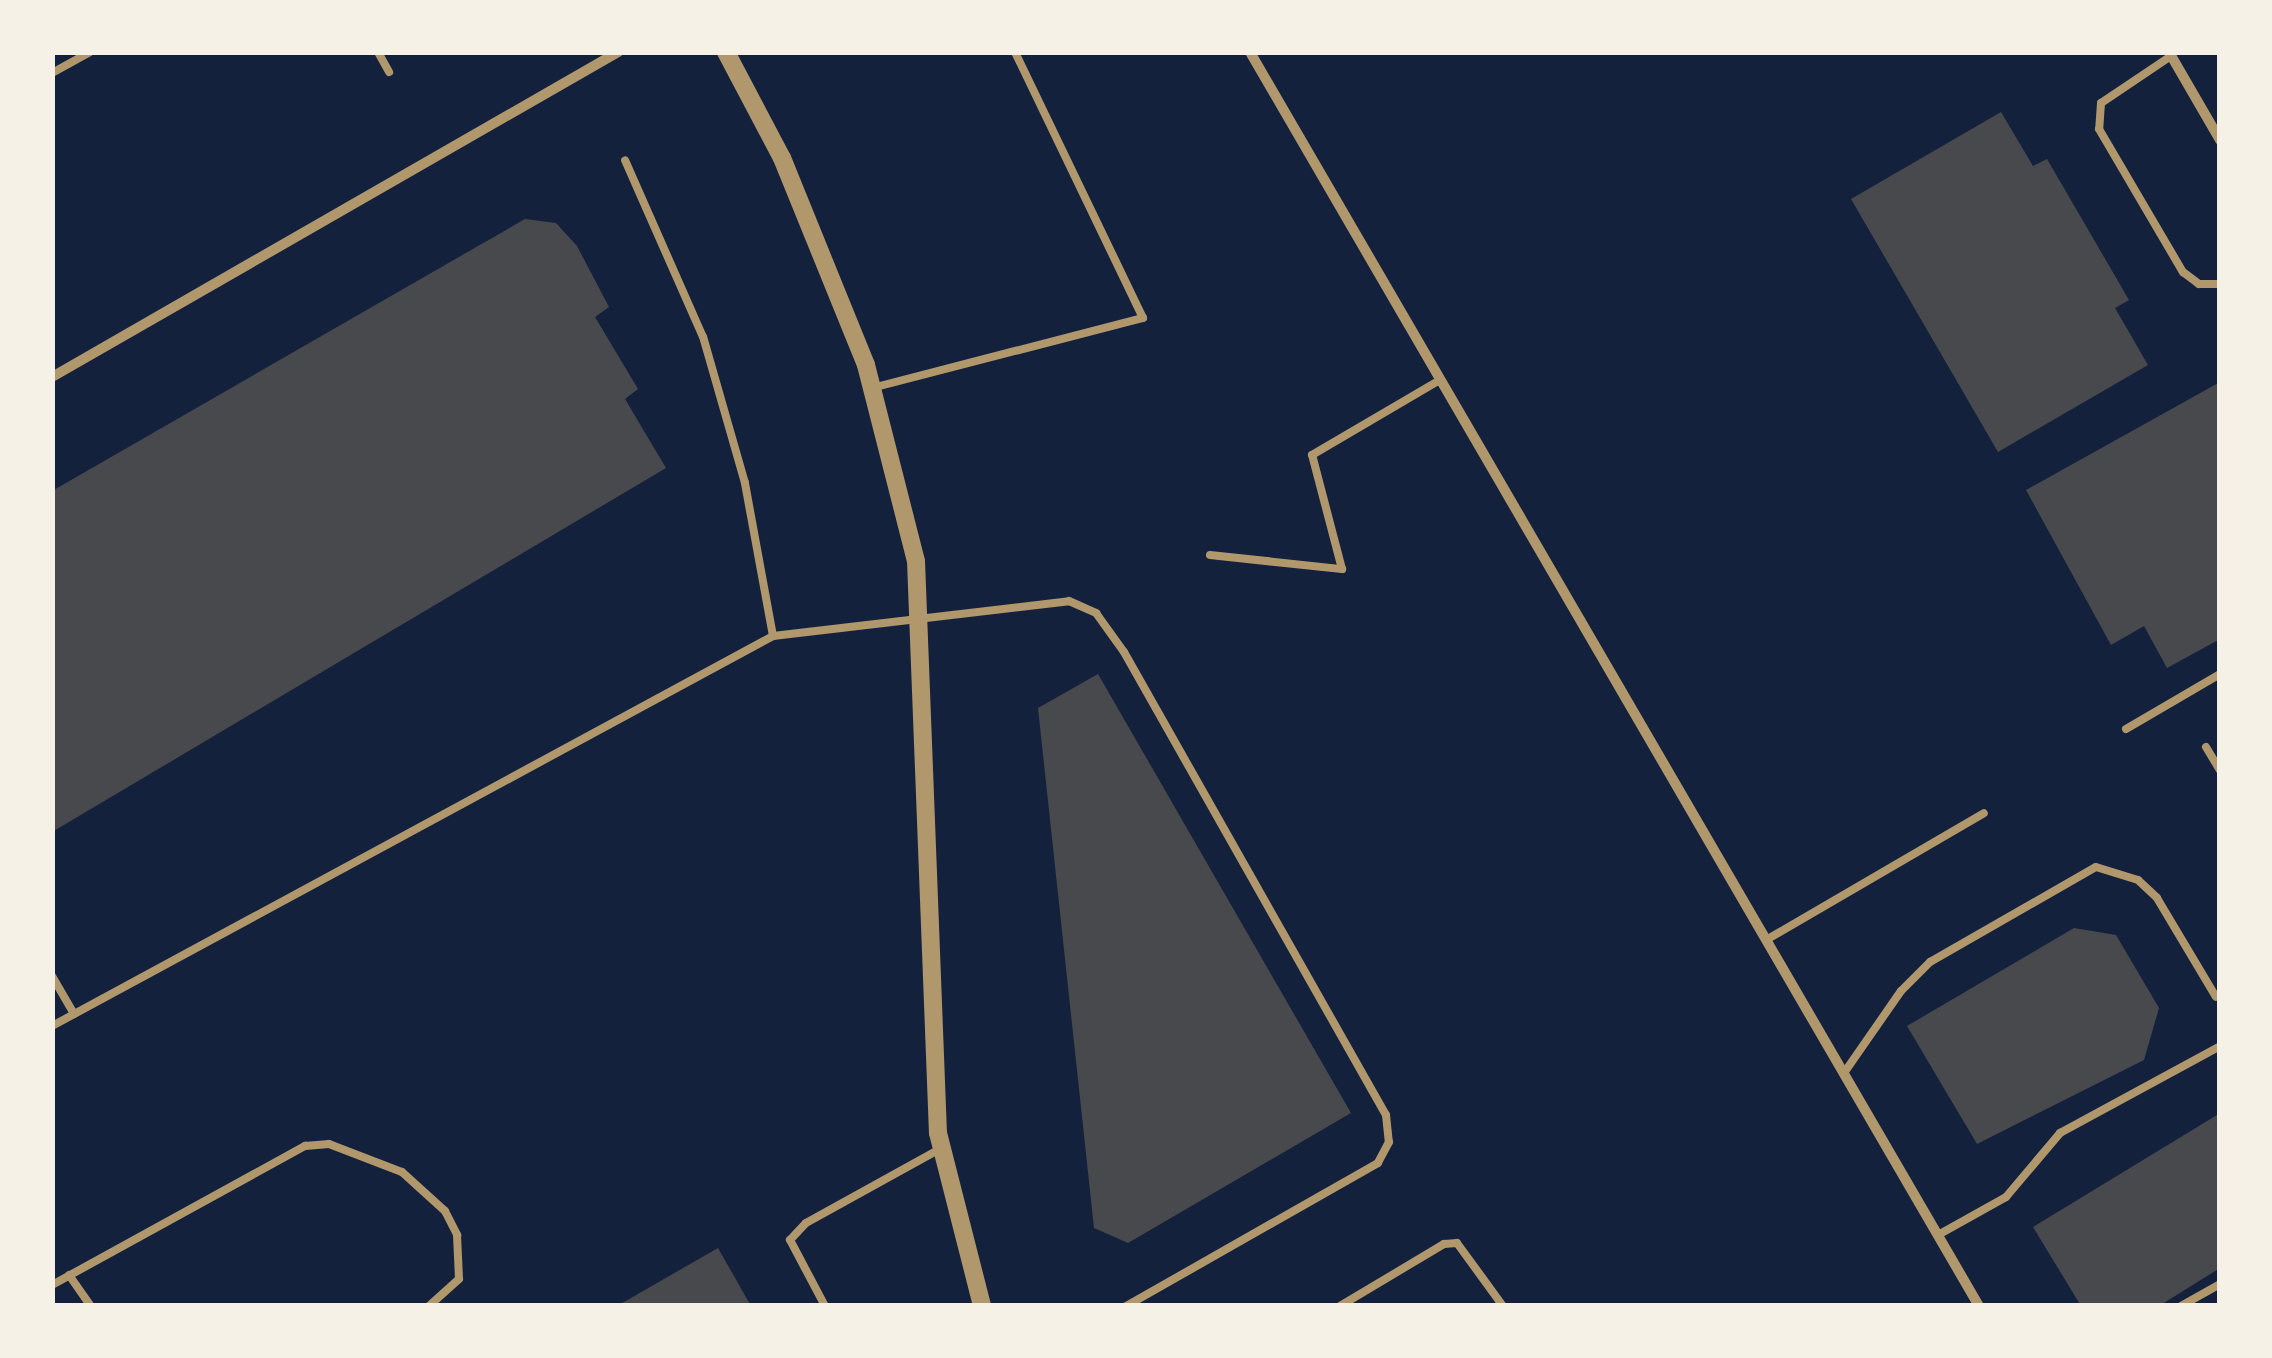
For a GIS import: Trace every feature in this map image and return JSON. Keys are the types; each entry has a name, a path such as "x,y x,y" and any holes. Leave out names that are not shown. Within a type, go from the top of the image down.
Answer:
{"street":[{"path":"52,377 618,52"},
{"path":"726,52 782,158 872,388 916,561 924,915 942,1148 982,1306"},
{"path":"1250,52 1979,1306"},
{"path":"2170,54 2220,140"}],"lane":[{"path":"52,73 90,52"},
{"path":"378,52 389,72"},
{"path":"872,388 1143,318 1015,52"},
{"path":"2170,54 2101,103 2098,129 2183,272 2198,284 2220,284"},
{"path":"625,160 703,337 745,483 773,636"},
{"path":"1210,554 1342,569 1312,455 1440,380"},
{"path":"52,1026 773,636 917,624 1069,601 1096,613 1124,652 1386,1116 1389,1142 1378,1163 1126,1306"},
{"path":"2126,729 2220,674"},
{"path":"2206,747 2220,770"},
{"path":"1766,940 1984,812"},
{"path":"1844,1074 1901,990 1930,962 2096,867 2138,880 2158,898 2216,997"},
{"path":"52,976 74,1014"},
{"path":"1938,1235 2006,1197 2060,1133 2220,1046"},
{"path":"52,1285 305,1146 328,1144 402,1172 445,1211 457,1235 459,1279 429,1306"},
{"path":"825,1306 790,1240 806,1222 942,1148"},
{"path":"1340,1306 1444,1244 1458,1242 1503,1306"},
{"path":"69,1275 91,1306"},
{"path":"2181,1306 2220,1284"}],"building":[{"path":"2001,112 2033,166 2047,159 2129,300 2115,308 2148,365 1998,452 1851,199"},
{"path":"525,219 556,223 577,246 609,307 595,317 638,389 625,399 666,468 52,832 52,491"},
{"path":"2220,382 2220,639 2167,668 2144,626 2111,645 2026,490"},
{"path":"1098,674 1351,1113 1128,1243 1094,1228 1038,708"},
{"path":"2074,928 2116,935 2159,1008 2144,1060 1977,1144 1907,1026"},
{"path":"2217,1115 2220,1268 2159,1306 2081,1306 2033,1227"},
{"path":"718,1248 751,1306 617,1306"}]}
